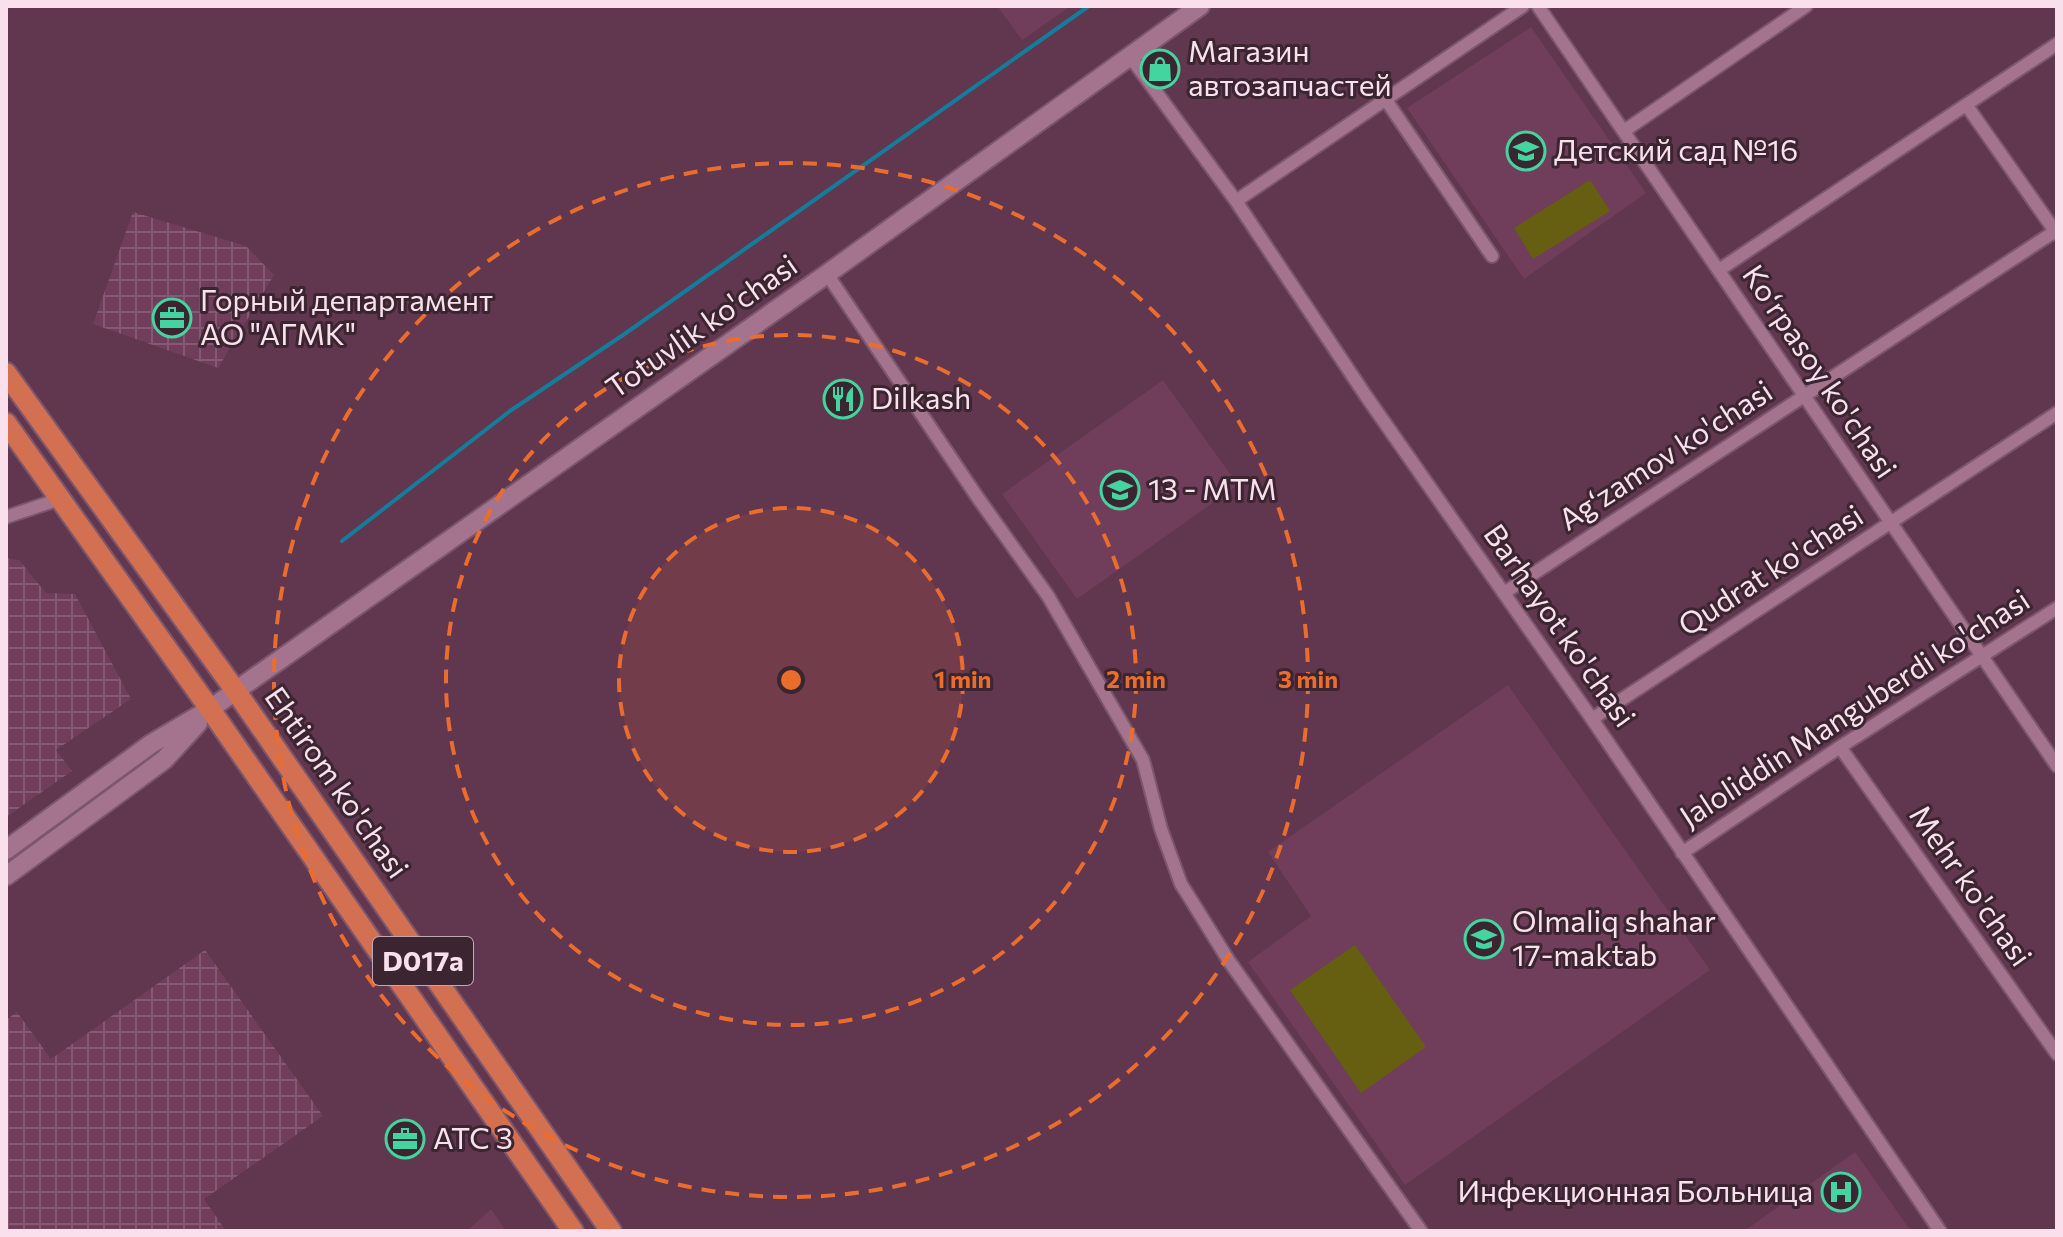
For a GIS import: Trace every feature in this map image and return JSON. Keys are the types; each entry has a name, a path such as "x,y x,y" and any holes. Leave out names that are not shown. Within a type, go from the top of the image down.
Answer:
{"main road":[{"name":"Totuvlik ko'chasi","path":"210,709 827,274 1200,6"},
{"name":"Ehtirom ko'chasi","path":"6,373 235,690 611,1231"},
{"name":"Ehtirom ko'chasi","path":"6,423 210,709 573,1231"},
{"path":"6,850 151,744 210,709"},
{"path":"6,876 164,760 210,709"}],"street":[{"path":"1236,201 1523,6"},
{"name":"Ko‘rpasoy ko'chasi","path":"1538,6 2057,766"},
{"path":"1624,131 1806,6"},
{"path":"1719,270 2057,44"},
{"name":"Barhayot ko'chasi","path":"1129,55 1236,201 1366,396 1592,719 1940,1231"},
{"path":"1386,100 1492,256"},
{"path":"1967,106 2056,232"},
{"name":"Ag‘zamov ko'chasi","path":"1504,593 2056,232"},
{"path":"827,274 1048,596 1143,760 1161,829 1188,895 1229,961 1421,1231"},
{"name":"Qudrat ko'chasi","path":"1592,719 2057,413"},
{"path":"6,517 60,499"},
{"name":"Jaloliddin Manguberdi ko'chasi","path":"1682,853 2057,608"},
{"name":"Mehr ko'chasi","path":"1840,747 2057,1054"}],"shaded area":[{"path":"997,6 1071,6 1022,40"},
{"name":"Детский сад №16","path":"1531,27 1646,193 1524,279 1407,108"},
{"path":"1590,180 1610,211 1533,259 1514,228"},
{"path":"133,212 246,246 274,275 218,368 93,324"},
{"name":"13 - MTM","path":"1163,380 1238,485 1077,599 1002,494"},
{"path":"6,558 19,560 46,593 75,594 131,699 56,750 72,771 6,817"},
{"name":"Olmaliq shahar 17-maktab","path":"1508,685 1710,970 1405,1185 1248,962 1311,916 1268,852"},
{"path":"1355,945 1426,1047 1361,1093 1290,990"},
{"path":"205,950 323,1116 204,1199 226,1231 6,1231 6,1020 17,1012 51,1059"},
{"name":"Инфекционная Больница","path":"1855,1152 1911,1231 1744,1231"},
{"path":"491,1209 506,1231 467,1231 468,1230"}],"waterway":[{"path":"342,541 510,411 626,333 1089,6"}],"place":[{"name":"Магазин автозапчастей","path":"1160,69"},
{"name":"Детский сад №16","path":"1526,151"},
{"name":"Горный департамент АО \"АГМК\"","path":"172,318"},
{"name":"Dilkash","path":"843,399"},
{"name":"13 - MTM","path":"1120,490"},
{"name":"Olmaliq shahar 17-maktab","path":"1484,939"},
{"name":"АТС 3","path":"405,1139"},
{"name":"Инфекционная Больница","path":"1841,1192"}]}
